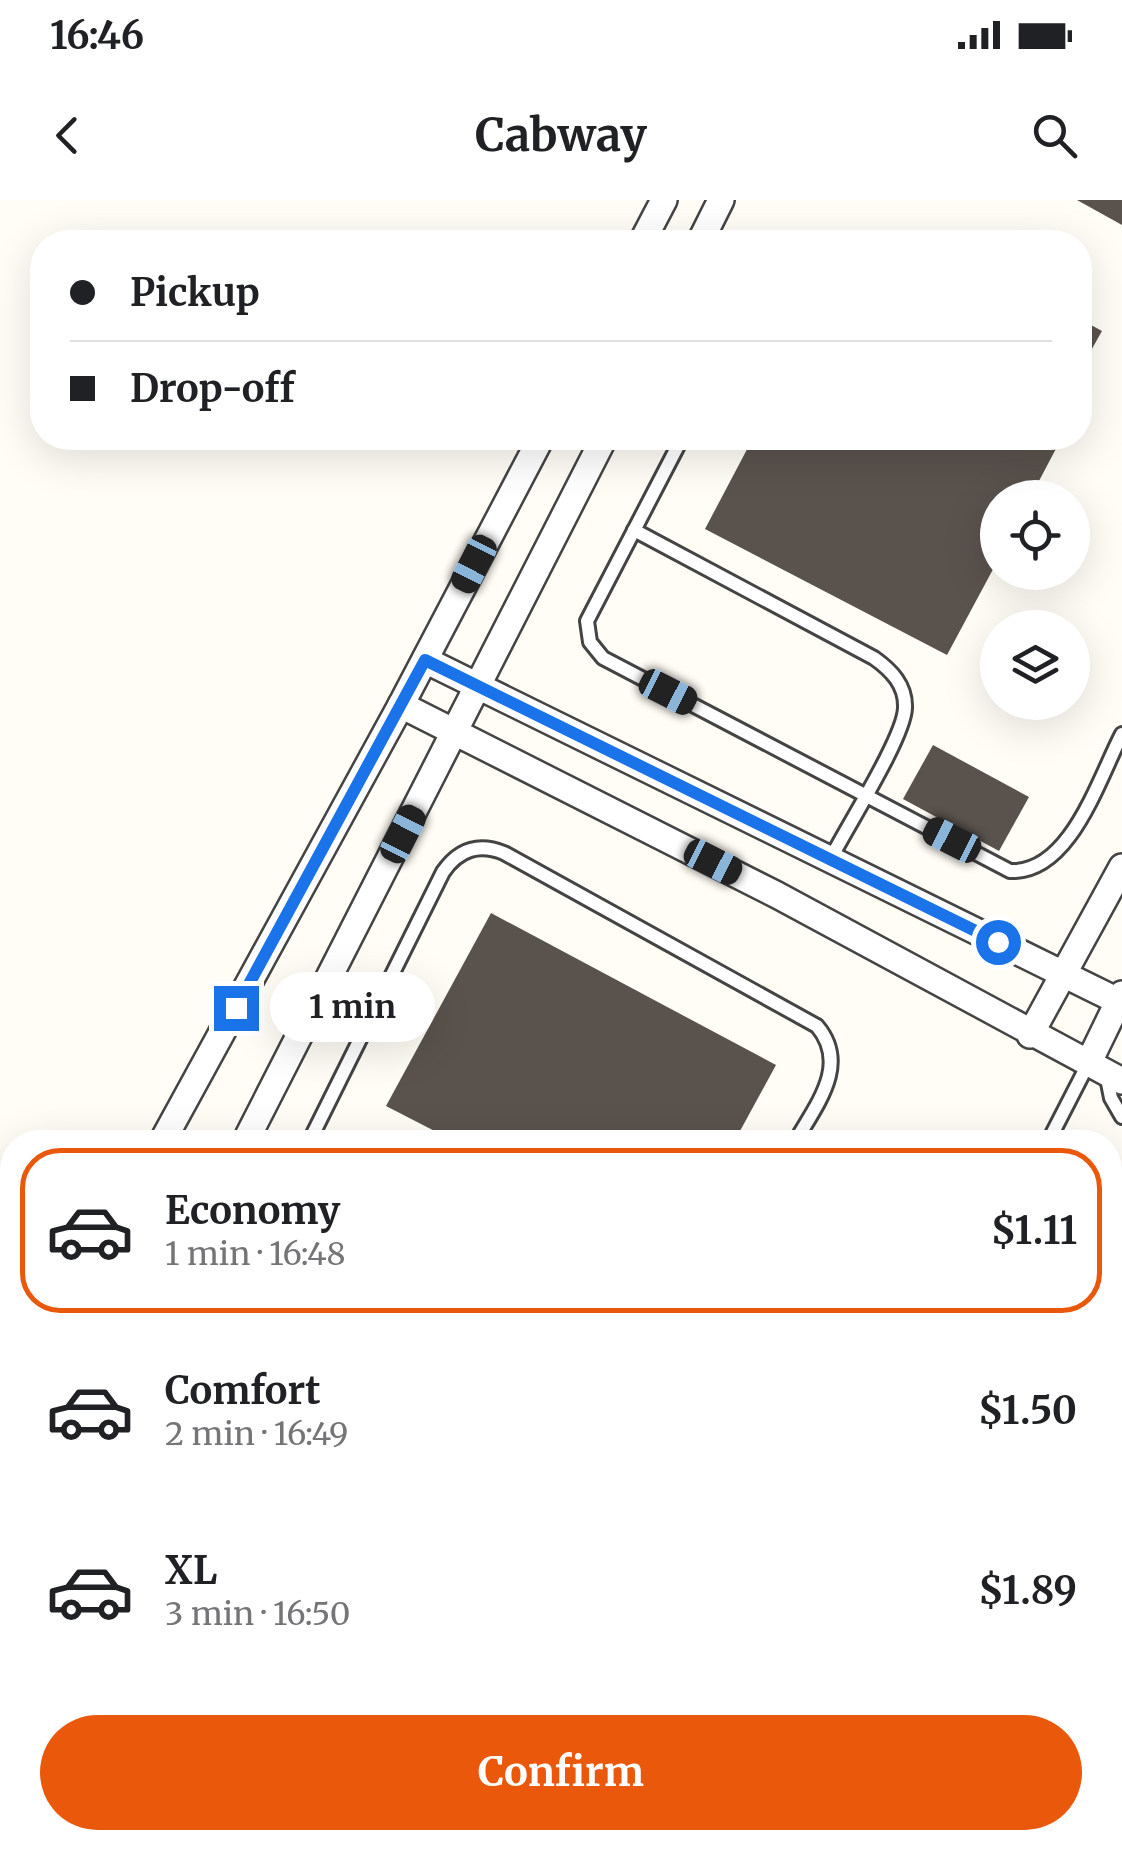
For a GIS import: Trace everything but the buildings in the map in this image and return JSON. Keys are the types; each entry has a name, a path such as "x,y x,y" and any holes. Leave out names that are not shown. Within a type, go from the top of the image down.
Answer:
{"street":[{"path":"648,230 664,200"},
{"path":"706,230 721,200"},
{"path":"169,1130 402,705 535,450"},
{"path":"251,1130 598,450"},
{"path":"402,705 777,895 1105,1073 1121,999 1065,976 425,660"},
{"path":"1030,1035 1122,867"}],"lane":[{"path":"676,450 587,620 596,650 1010,870 1033,869 1064,846 1122,734"},
{"path":"634,530 874,658 897,678 903,692 902,723 830,860"},
{"path":"315,1130 443,872 463,852 477,848 504,854 817,1026 831,1048 832,1073 801,1130"},
{"path":"1105,1073 1111,1098 1122,1117"},
{"path":"1058,1130 1105,1073"}],"route":[{"path":"236,1008 425,660 998,942"}]}
